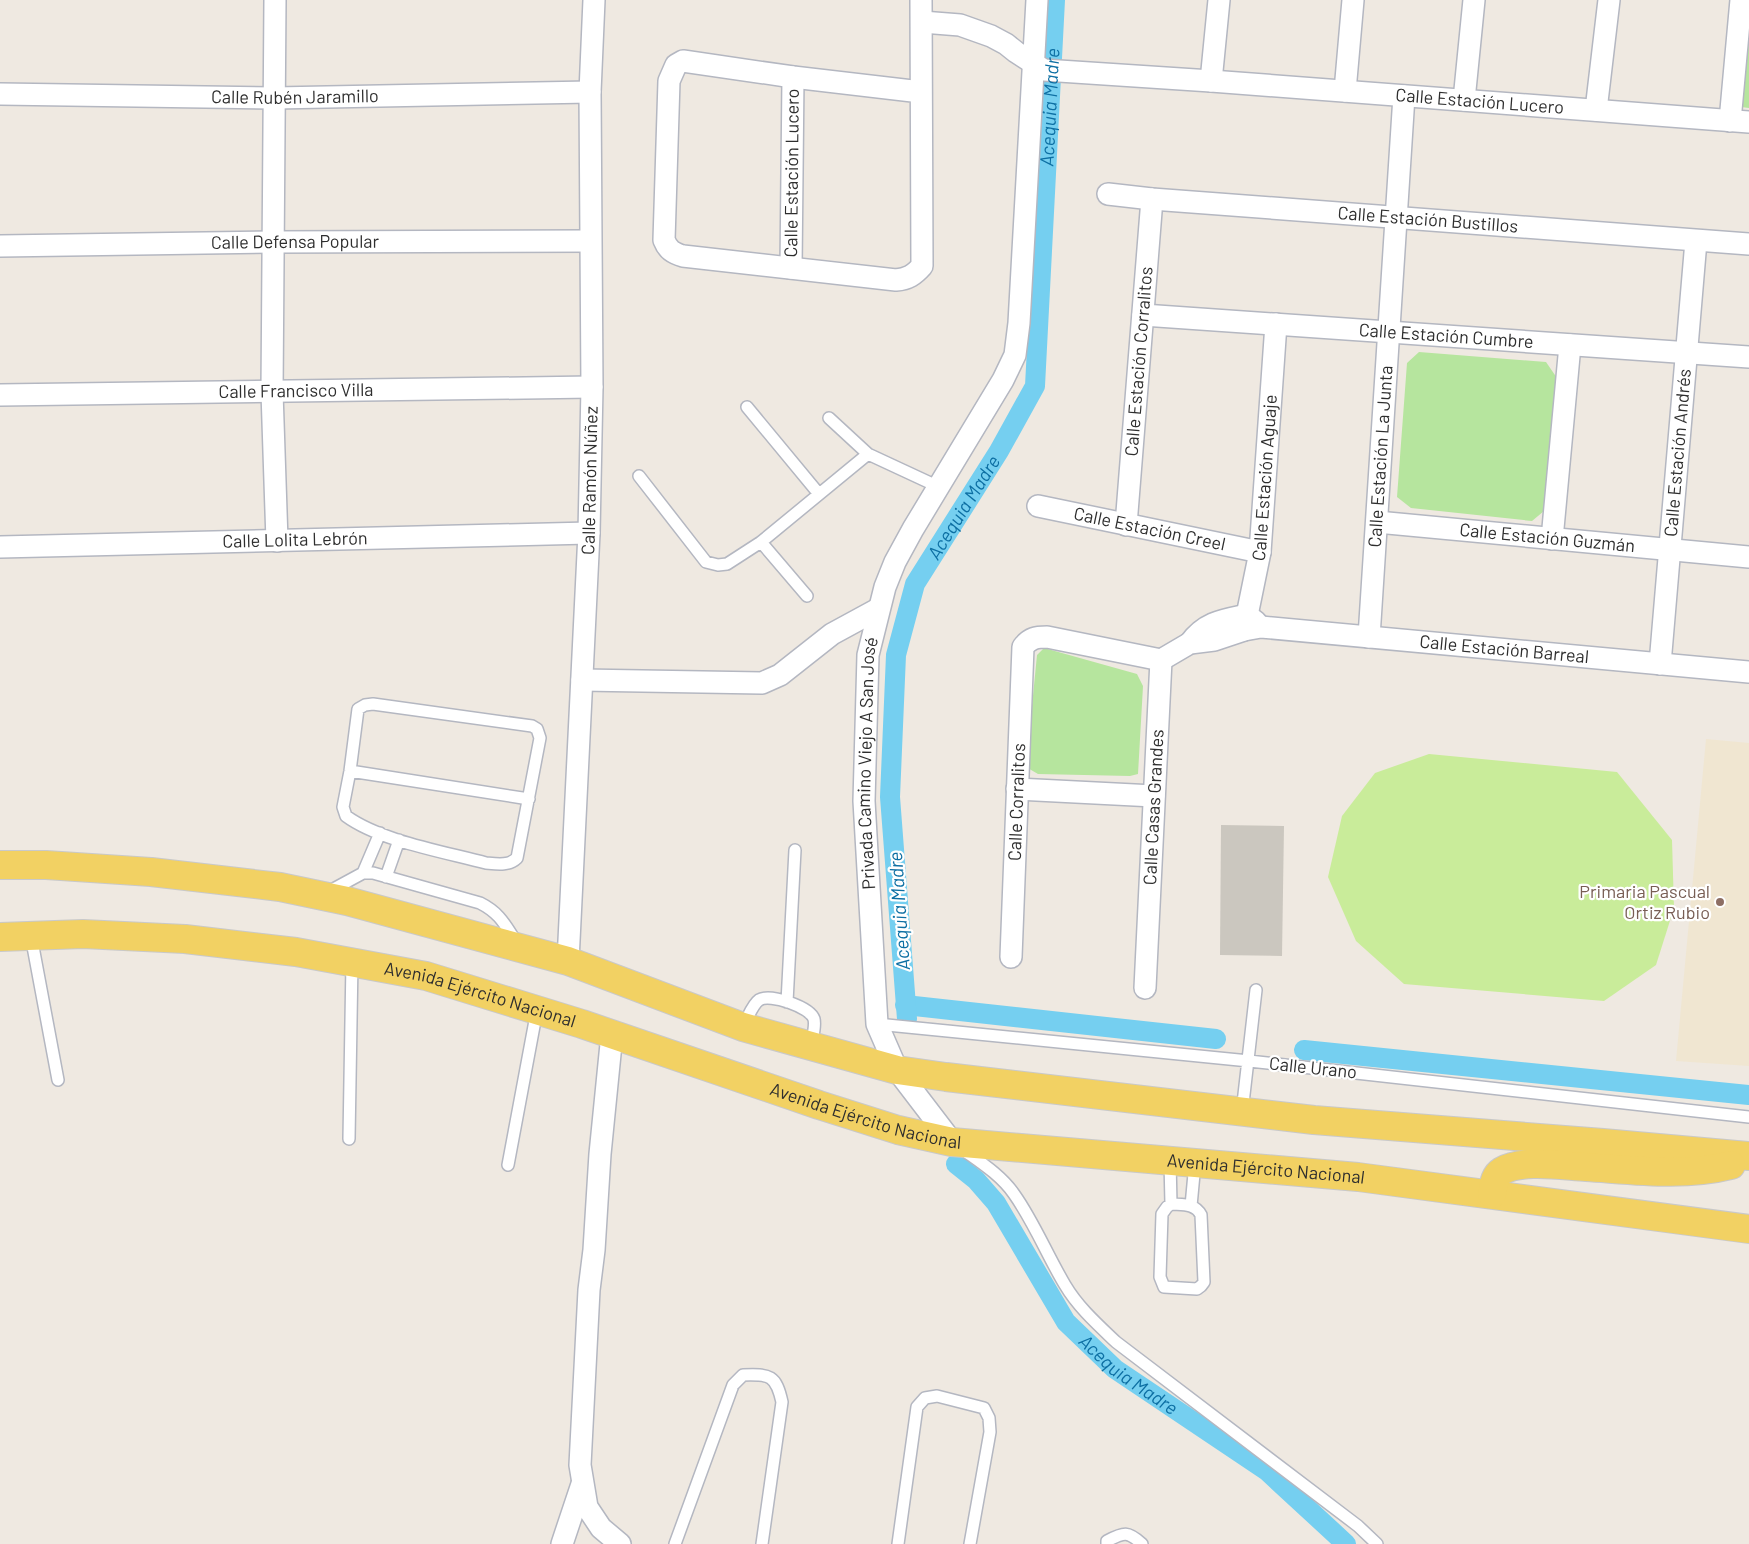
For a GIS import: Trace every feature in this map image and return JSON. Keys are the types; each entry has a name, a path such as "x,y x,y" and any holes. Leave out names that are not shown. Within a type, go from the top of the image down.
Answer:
{"main road":[{"path":"0,865 46,865 151,872 280,887 321,895 568,961 743,1028 897,1070 1314,1120 1603,1142 1749,1156"},
{"name":"Avenida Ejército Nacional","path":"0,936 83,934 185,939 296,952 426,976 612,1034 828,1108 898,1130 952,1142 1358,1177 1749,1229"},
{"path":"1492,1194 1495,1178 1501,1171 1510,1167 1536,1164 1659,1171 1723,1167 1749,1161"}],"street":[{"path":"275,0 272,392 277,541"},
{"name":"Calle Ramón Núñez","path":"568,961 589,533 592,387 590,92 594,0"},
{"name":"Calle Estación Lucero","path":"921,0 922,266 914,275 896,280 683,256 674,253 668,248 664,240 670,81 676,65 683,61 793,77 921,92"},
{"path":"1037,0 1047,69"},
{"path":"1211,81 1219,0"},
{"path":"1346,91 1353,0"},
{"path":"1464,100 1474,0"},
{"path":"1596,110 1609,0"},
{"path":"1739,122 1741,0"},
{"path":"922,22 960,26 991,36 1047,69"},
{"name":"Calle Estación Lucero","path":"1047,69 1739,122"},
{"name":"Privada Camino Viejo A San José","path":"952,1142 897,1070 876,1024 864,801 868,655 878,609 895,562 1007,373 1015,354 1047,69"},
{"name":"Calle Estación Lucero","path":"791,268 793,77"},
{"name":"Calle Rubén Jaramillo","path":"0,94 274,98 590,92"},
{"name":"Calle Estación La Junta","path":"1370,637 1404,96"},
{"name":"Calle Estación Bustillos","path":"1108,194 1152,199 1749,244"},
{"name":"Calle Estación Corralitos","path":"1126,525 1152,199"},
{"name":"Calle Estación Andrés","path":"1660,664 1696,240"},
{"name":"Calle Defensa Popular","path":"0,246 273,242 590,241"},
{"name":"Calle Estación Cumbre","path":"1143,315 1749,357"},
{"name":"Calle Estación Aguaje","path":"1250,624 1260,552 1276,324"},
{"path":"1552,539 1570,344"},
{"name":"Calle Francisco Villa","path":"0,395 592,387"},
{"name":"Calle Estación Creel","path":"1038,506 1260,552"},
{"name":"Calle Estación Guzmán","path":"1377,522 1749,557"},
{"name":"Calle Lolita Lebrón","path":"0,547 589,533"},
{"path":"582,680 762,683 780,675 832,634 878,609"},
{"path":"1161,660 1190,643 1214,640 1250,624"},
{"name":"Calle Estación Barreal","path":"1250,624 1749,672"},
{"name":"Calle Corralitos","path":"1011,957 1016,789 1023,647 1035,637 1047,637 1161,660"},
{"name":"Calle Casas Grandes","path":"1145,988 1161,660"},
{"path":"1016,789 1154,796"},
{"path":"612,1034 589,1290 580,1465 587,1507 601,1528 620,1544"},
{"path":"562,1544 582,1481"}],"lane":[{"path":"747,407 819,494"},
{"path":"829,418 868,454 938,487"},
{"path":"640,476 706,562 718,566 727,564 761,542 868,454"},
{"path":"761,542 808,596"},
{"path":"373,704 532,726 537,729 540,738 529,799 517,858 515,861 499,865 399,840 352,820 344,812 343,807 358,709 365,705 373,704"},
{"path":"350,771 529,799"},
{"path":"363,873 380,833"},
{"path":"386,876 399,840"},
{"path":"788,1002 795,850"},
{"path":"321,895 363,873 386,876 480,903 490,908 498,915 521,948"},
{"path":"31,936 58,1080"},
{"path":"349,1139 352,962"},
{"path":"1242,1112 1256,990"},
{"path":"743,1028 756,1003 761,999 766,997 788,1002 812,1015 814,1021 811,1046"},
{"path":"508,1165 536,1010"},
{"name":"Calle Urano","path":"876,1024 1248,1061 1749,1117"},
{"path":"952,1142 991,1170 1014,1193 1066,1287 1085,1312 1116,1342 1350,1520 1377,1544"},
{"path":"1170,1204 1191,1206 1198,1210 1200,1215 1204,1282 1197,1289 1164,1287 1160,1277 1162,1214 1170,1204 1182,1162"},
{"path":"1182,1162 1191,1206"},
{"path":"675,1544 733,1385 743,1375 764,1374 778,1385 782,1402 762,1544"},
{"path":"898,1544 917,1407 925,1398 937,1396 984,1408 989,1418 990,1432 970,1544"},
{"path":"1107,1544 1107,1541 1120,1534 1132,1535 1142,1544"}],"shaded area":[{"name":"Primaria Pascual Ortiz Rubio","path":"1706,739 1749,743 1749,1066 1676,1061"}],"green space":[{"path":"1749,13 1749,108 1741,107"},
{"path":"1419,352 1546,362 1557,378 1544,511 1532,521 1411,508 1397,497 1407,363"},
{"path":"1044,648 1137,674 1143,686 1138,774 1130,776 1038,774 1026,767 1037,655"},
{"path":"1429,754 1617,772 1672,840 1674,908 1656,965 1604,1001 1404,984 1356,941 1328,877 1342,816 1375,773"}],"building":[{"path":"1221,825 1284,826 1282,956 1220,955"}],"waterway":[{"name":"Acequia Madre","path":"907,1019 890,797 896,655 915,584 999,451 1035,386 1055,0"},
{"path":"905,1005 1216,1039"},
{"path":"1304,1050 1749,1095"},
{"name":"Acequia Madre","path":"956,1164 976,1180 996,1203 1066,1322 1115,1369 1267,1471 1346,1544"}],"place":[{"name":"Primaria Pascual Ortiz Rubio","path":"1720,902"}]}
